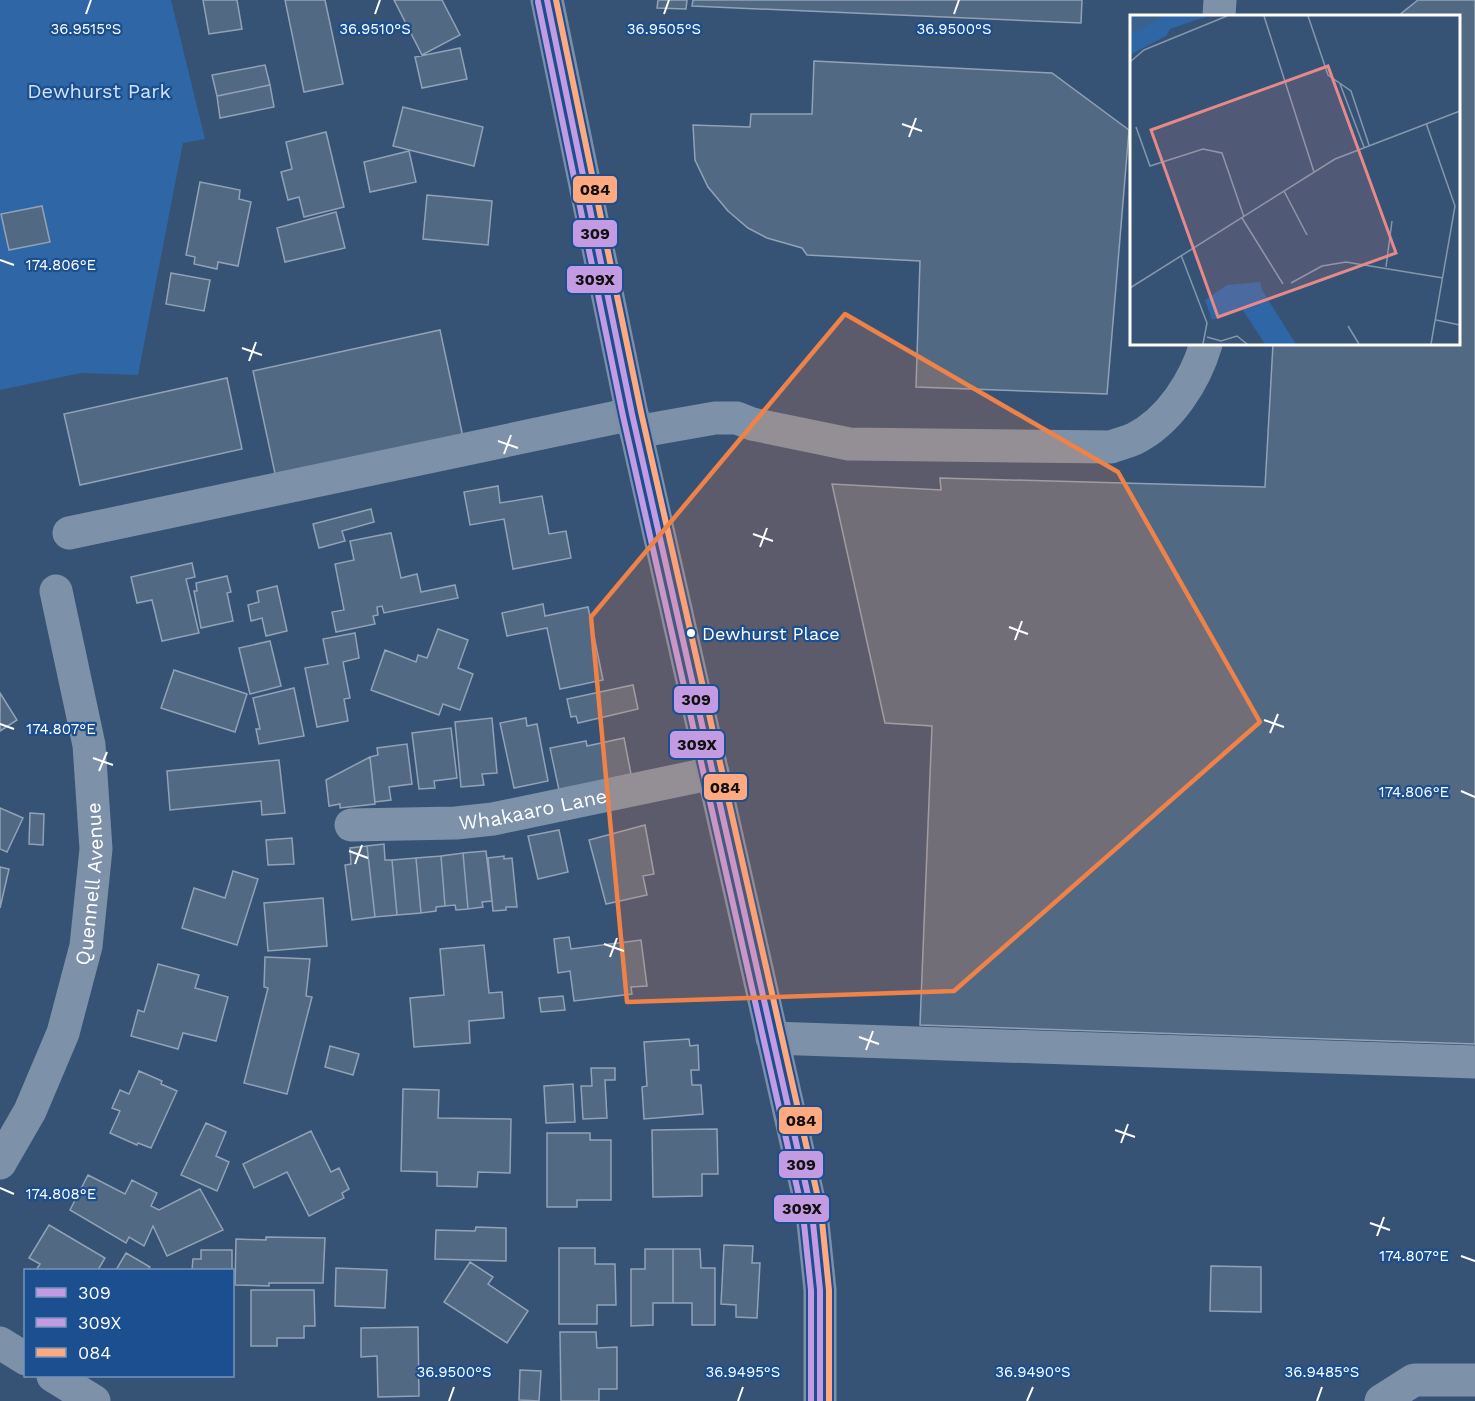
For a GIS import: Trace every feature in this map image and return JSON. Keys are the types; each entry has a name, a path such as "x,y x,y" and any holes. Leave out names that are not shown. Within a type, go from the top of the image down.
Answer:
{"main road":[{"path":"547,0 634,423 812,1213 820,1290 820,1401"}],"street":[{"path":"1219,15 1220,0"},
{"path":"69,533 634,423 737,418 753,424 849,444 1111,447 1135,439 1156,424 1179,400 1202,359 1206,345"},
{"name":"Quennell Avenue","path":"0,1163 30,1111 63,1032 86,946 96,849 89,745 56,591"},
{"name":"Whakaaro Lane","path":"351,825 456,823 493,819 713,773"},
{"path":"772,1038 1475,1062"},
{"path":"0,1343 24,1358"},
{"path":"55,1377 94,1401"},
{"path":"1381,1401 1414,1380 1475,1380"}],"highlighted area":[{"path":"845,314 1118,472 1260,722 954,991 627,1002 591,617"}],"green space":[{"name":"Dewhurst Park","path":"0,0 171,0 205,139 183,143 138,375 81,373 0,390"}],"building":[{"path":"203,0 237,0 242,29 209,34"},
{"path":"285,0 325,0 343,84 304,92"},
{"path":"394,0 442,0 460,35 422,55"},
{"path":"658,0 687,0 686,9 657,8"},
{"path":"693,0 1082,0 1081,23 692,6"},
{"path":"1418,0 1475,0 1475,1044 920,1025 932,726 885,723 832,484 941,490 940,478 1265,487 1273,345 1460,345 1460,15 1399,15"},
{"path":"460,48 467,79 422,88 415,57"},
{"path":"814,61 1052,73 1129,130 1107,394 916,387 920,261 807,255 802,248 767,238 748,228 728,211 708,187 695,160 693,125 750,127 751,114 812,114"},
{"path":"265,65 270,85 217,96 212,75"},
{"path":"270,85 274,107 220,118 217,96"},
{"path":"403,107 483,127 474,166 393,146"},
{"path":"326,132 344,207 304,217 299,197 288,200 281,172 292,169 286,142"},
{"path":"409,151 416,182 370,192 364,162"},
{"path":"200,182 240,190 239,199 251,202 238,266 218,262 217,269 194,264 195,257 186,255"},
{"path":"427,195 492,201 488,245 423,239"},
{"path":"42,206 50,242 9,250 1,214"},
{"path":"336,212 345,248 285,262 277,228"},
{"path":"171,273 210,280 204,311 166,304"},
{"path":"440,330 463,437 276,478 253,371"},
{"path":"227,378 242,449 80,485 64,414"},
{"path":"498,486 500,503 542,496 549,534 566,531 571,558 513,569 504,519 470,525 464,492"},
{"path":"371,509 374,522 342,531 345,541 319,548 313,524"},
{"path":"391,533 401,578 417,574 421,592 455,585 458,598 384,613 382,606 377,607 378,615 373,616 375,624 336,632 332,612 344,610 335,564 354,560 350,541"},
{"path":"192,563 195,577 186,579 199,633 162,641 152,600 137,603 131,577"},
{"path":"227,576 231,592 227,593 233,621 201,628 194,591 197,591 196,583"},
{"path":"277,586 287,631 266,636 262,618 251,621 248,605 259,602 257,591"},
{"path":"543,604 545,616 588,607 603,680 560,689 547,628 507,636 502,613"},
{"path":"438,629 468,640 458,668 473,674 460,710 443,704 439,715 371,690 385,650 416,662 418,655 427,658"},
{"path":"355,633 359,658 343,662 350,698 344,699 348,721 317,727 305,668 328,664 323,639"},
{"path":"270,641 281,686 250,694 239,648"},
{"path":"174,670 247,694 235,732 161,708"},
{"path":"633,685 638,709 578,723 576,716 571,717 567,699"},
{"path":"294,688 304,736 259,744 256,729 260,729 253,698"},
{"path":"0,693 17,720 0,731"},
{"path":"492,718 497,773 482,774 484,785 461,787 455,722"},
{"path":"526,718 527,726 537,724 548,781 514,788 500,723"},
{"path":"451,728 457,778 434,781 435,788 419,789 412,733"},
{"path":"624,738 631,774 559,790 550,748 586,741 587,746"},
{"path":"407,744 412,784 389,787 391,800 375,802 370,757 378,755 377,748"},
{"path":"370,757 375,804 340,808 340,804 329,806 326,780"},
{"path":"279,760 285,813 262,815 261,801 170,810 167,771"},
{"path":"0,808 23,818 7,852 0,849"},
{"path":"30,813 44,814 43,845 29,844"},
{"path":"645,825 654,874 643,876 647,895 606,904 589,840"},
{"path":"559,830 568,872 538,879 528,836"},
{"path":"292,838 294,864 268,865 266,840"},
{"path":"384,844 385,860 392,860 397,915 375,917 367,846"},
{"path":"367,846 375,917 352,920 345,865 351,864 350,848"},
{"path":"486,851 492,901 482,902 483,907 468,909 463,853"},
{"path":"463,853 468,909 456,910 455,905 445,906 441,856"},
{"path":"441,856 445,906 436,907 436,911 421,913 416,858"},
{"path":"504,856 504,859 512,858 517,907 506,907 506,910 493,911 488,858"},
{"path":"416,858 421,913 397,915 392,860"},
{"path":"0,867 9,869 0,908"},
{"path":"233,871 258,879 237,945 182,928 194,888 225,898"},
{"path":"323,898 327,946 268,951 264,903"},
{"path":"569,937 571,949 641,940 647,986 631,987 632,994 574,1001 570,971 558,973 554,939"},
{"path":"484,945 489,993 502,992 504,1018 469,1021 470,1043 414,1047 410,998 444,995 440,949"},
{"path":"265,957 310,959 306,996 312,997 287,1094 244,1083 268,988 264,987"},
{"path":"158,964 199,975 195,988 228,997 216,1041 183,1033 178,1049 131,1036 138,1010 144,1012"},
{"path":"563,996 565,1010 541,1012 539,998"},
{"path":"689,1039 690,1046 698,1045 699,1070 691,1070 692,1085 701,1085 703,1114 644,1119 642,1087 647,1086 644,1042"},
{"path":"330,1046 359,1054 353,1075 325,1067"},
{"path":"591,1068 615,1068 615,1080 605,1080 607,1118 583,1119 581,1086 592,1086"},
{"path":"139,1071 162,1081 161,1084 177,1091 151,1148 138,1143 137,1145 110,1133 120,1111 112,1108 120,1090 129,1094"},
{"path":"573,1084 575,1122 546,1123 544,1086"},
{"path":"403,1089 439,1090 438,1118 511,1119 510,1173 478,1172 477,1187 437,1186 437,1172 401,1171"},
{"path":"206,1123 226,1132 216,1156 229,1162 217,1191 181,1175"},
{"path":"717,1129 718,1174 702,1174 702,1196 653,1197 652,1130"},
{"path":"311,1131 331,1172 339,1168 349,1189 342,1193 344,1198 309,1216 287,1172 254,1188 243,1164"},
{"path":"547,1133 590,1133 590,1140 611,1140 611,1200 577,1200 577,1207 547,1207"},
{"path":"88,1175 125,1194 132,1180 157,1193 151,1206 159,1210 200,1189 223,1230 167,1256 153,1226 144,1246 129,1237 126,1243 70,1210"},
{"path":"49,1225 105,1258 99,1269 37,1269 40,1264 29,1258"},
{"path":"476,1227 506,1228 506,1261 435,1259 436,1230 475,1231"},
{"path":"266,1237 325,1238 323,1283 235,1285 236,1239 266,1240"},
{"path":"724,1245 753,1246 752,1263 760,1263 757,1318 736,1317 736,1305 721,1304"},
{"path":"559,1248 595,1248 595,1264 615,1264 616,1305 597,1305 597,1324 559,1324"},
{"path":"645,1249 673,1249 673,1303 653,1303 653,1325 631,1326 631,1269 645,1269"},
{"path":"673,1249 700,1249 701,1268 715,1268 715,1325 692,1325 692,1303 673,1303"},
{"path":"201,1250 232,1250 232,1269 192,1269 193,1259 201,1259"},
{"path":"126,1253 150,1267 149,1269 117,1269"},
{"path":"470,1262 493,1277 488,1284 528,1311 507,1343 444,1302"},
{"path":"1211,1266 1261,1267 1261,1312 1210,1311"},
{"path":"336,1268 387,1270 385,1308 335,1306"},
{"path":"251,1290 314,1290 315,1326 304,1326 304,1338 277,1338 277,1346 251,1346"},
{"path":"418,1327 419,1396 378,1397 377,1356 361,1357 361,1328"},
{"path":"560,1332 596,1332 597,1348 617,1347 617,1389 599,1389 599,1401 561,1401"},
{"path":"520,1370 541,1371 539,1401 519,1400"}],"transit line":[{"name":"309","path":"547,0 632,414 812,1213 820,1290 820,1401"},
{"name":"084","path":"556,0 641,412 821,1211 829,1290 829,1401"},
{"name":"309X","path":"538,2 623,416 803,1214 811,1290 811,1401"}],"place":[{"name":"Dewhurst Place","path":"691,633"}]}
